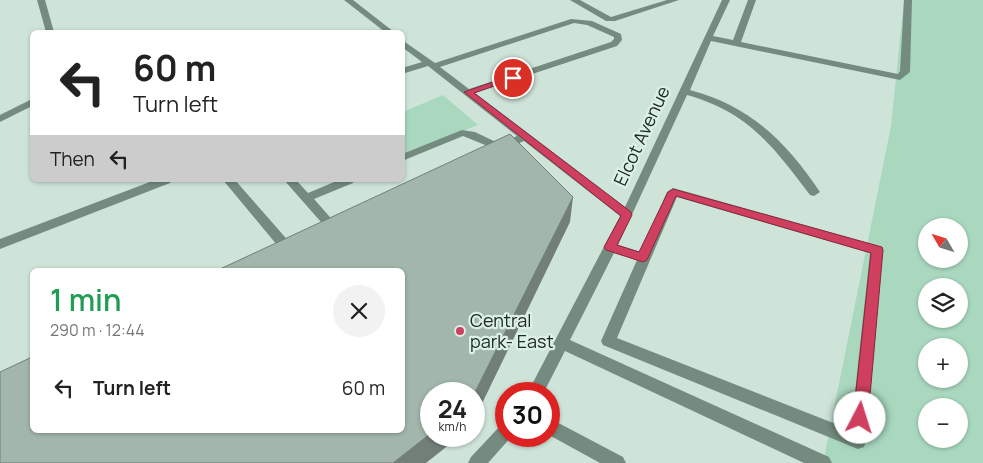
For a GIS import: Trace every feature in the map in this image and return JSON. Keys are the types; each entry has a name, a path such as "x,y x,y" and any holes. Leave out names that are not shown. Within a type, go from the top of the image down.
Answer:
{"street":[{"path":"41,0 49,30"},
{"path":"348,0 387,30"},
{"path":"574,0 609,19 615,20 675,0"},
{"name":"Elcot Avenue","path":"541,382 627,215 726,0"},
{"path":"736,44 752,0"},
{"path":"709,38 892,76 903,76 905,72 908,0"},
{"path":"405,70 431,65 574,21 589,23 618,36 618,40 614,44 468,92"},
{"path":"405,44 627,215"},
{"path":"684,91 726,105 745,116 781,150 814,192"},
{"path":"0,119 30,103"},
{"path":"405,157 462,134 471,134 500,148"},
{"path":"483,156 526,136"},
{"path":"0,244 161,182"},
{"path":"231,182 292,245 271,255"},
{"path":"292,182 332,227"},
{"path":"306,198 344,182"},
{"path":"673,192 877,250 858,440 608,340 643,257 673,192"},
{"path":"610,247 643,257"},
{"path":"562,342 824,463"},
{"path":"560,432 617,463"},
{"path":"477,463 495,443"}],"green space":[{"path":"904,0 983,0 983,463 823,463 891,126"},
{"path":"443,95 478,125 405,152 405,111"}],"building":[{"name":"Central park- East","path":"510,134 573,197 480,382 420,382 420,442 393,463 0,463 0,372 30,358 30,433 405,433 405,268 222,268"}],"place":[{"name":"Central park- East","path":"460,331"}],"route":[{"path":"513,78 468,92 627,215 610,247 643,257 673,192 877,250 860,418"}]}
